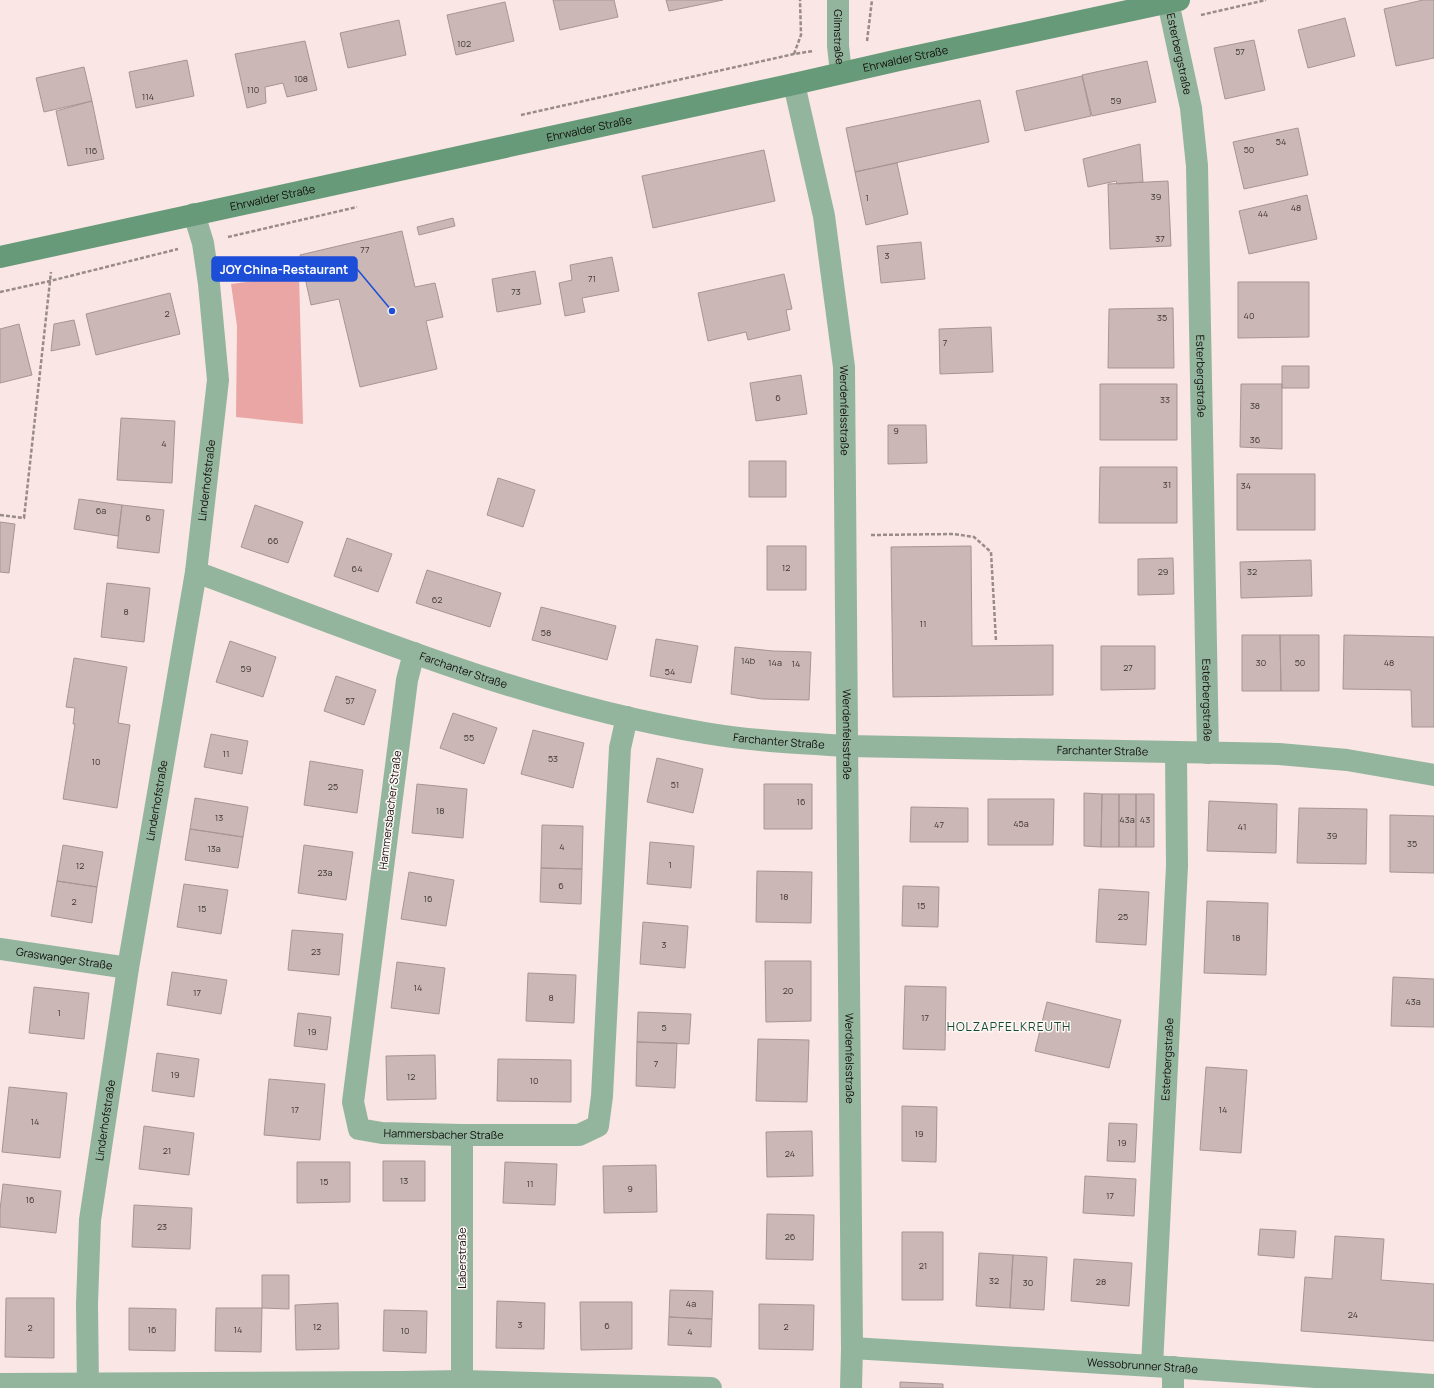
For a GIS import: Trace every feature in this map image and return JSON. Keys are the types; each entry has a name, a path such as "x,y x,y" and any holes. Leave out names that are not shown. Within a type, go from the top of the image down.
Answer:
{"street":[{"name":"Gilmstraße","path":"838,0 838,46 841,73"},
{"name":"Ehrwalder Straße","path":"0,257 1174,1"},
{"name":"Esterbergstraße","path":"1174,1 1191,108 1197,166 1208,753"},
{"name":"Werdenfelsstraße","path":"794,84 824,216 844,367 848,746 851,1388"},
{"name":"Linderhofstraße","path":"88,1386 86,1304 90,1220 128,968 196,572 218,380 208,277 203,243 194,214"},
{"name":"Farchanter Straße","path":"196,572 414,653 504,684 627,718 706,733 795,743 848,746 1279,754 1347,760 1434,775"},
{"name":"Hammersbacher Straße","path":"414,653 407,680 353,1102 358,1129 382,1133 579,1135 598,1126 602,1096 620,748 627,718"},
{"name":"Esterbergstraße","path":"1152,1366 1177,866 1176,753"},
{"name":"Graswanger Straße","path":"0,948 128,968"},
{"name":"Laberstraße","path":"462,1135 462,1381"},
{"name":"Wessobrunner Straße","path":"852,1348 1152,1366 1173,1378 1434,1385"},
{"path":"0,1384 88,1386 462,1381 711,1388"}],"path":[{"path":"794,54 801,35 800,0"},
{"path":"867,42 872,0"},
{"path":"0,515 24,518 50,281 56,245"},
{"path":"846,536 954,534 974,537 991,552 996,641"}],"shaded area":[{"path":"299,275 303,424 236,417 237,326 231,284"}],"building":[{"path":"553,0 614,0 618,17 560,30"},
{"path":"666,0 723,0 669,11"},
{"path":"1423,0 1434,0 1434,58 1396,66 1384,9"},
{"path":"505,2 514,41 456,55 447,15"},
{"path":"1345,18 1355,56 1308,68 1298,30"},
{"path":"399,20 406,55 348,68 340,33"},
{"path":"1254,40 1265,90 1225,99 1214,48"},
{"path":"305,41 317,90 287,97 283,83 265,87 266,103 247,108 235,54"},
{"path":"187,60 194,96 136,108 129,72"},
{"path":"1147,61 1156,102 1092,116 1082,75"},
{"path":"84,67 92,101 44,112 36,78"},
{"path":"1082,76 1091,116 1025,131 1016,91"},
{"path":"980,100 989,142 855,172 846,128"},
{"path":"92,101 104,159 68,166 56,111"},
{"path":"1298,128 1308,175 1244,189 1233,142"},
{"path":"1140,144 1143,182 1117,184 1116,181 1088,187 1083,159"},
{"path":"764,150 775,201 653,228 642,176"},
{"path":"897,163 908,214 866,225 855,172"},
{"path":"1168,181 1171,246 1110,249 1108,184"},
{"path":"1307,195 1317,239 1249,254 1239,211"},
{"path":"453,218 455,226 419,235 417,227"},
{"path":"402,231 415,287 435,283 443,317 426,321 437,369 360,387 339,299 311,305 300,255"},
{"path":"921,242 925,279 881,283 877,246"},
{"path":"612,257 619,291 582,298 585,312 565,316 559,283 572,280 570,265"},
{"path":"535,271 541,304 497,312 492,279"},
{"path":"784,274 792,309 786,310 790,330 748,340 746,332 708,341 698,293"},
{"path":"1238,282 1309,282 1309,337 1238,338"},
{"path":"170,293 180,334 96,355 86,314"},
{"path":"1173,308 1174,368 1108,368 1109,309"},
{"path":"74,320 80,345 51,351 54,324"},
{"path":"19,324 32,375 0,383 0,329"},
{"path":"991,327 993,372 940,374 939,329"},
{"path":"1282,366 1309,366 1309,388 1282,388"},
{"path":"801,375 807,414 756,421 750,383"},
{"path":"1100,384 1177,384 1177,440 1100,440"},
{"path":"1241,384 1282,384 1282,449 1240,447"},
{"path":"121,418 175,421 172,483 117,480"},
{"path":"888,425 926,425 927,463 888,464"},
{"path":"749,461 786,461 786,497 749,497"},
{"path":"1100,467 1177,467 1177,523 1099,523"},
{"path":"1237,474 1315,474 1315,530 1237,530"},
{"path":"498,478 535,490 523,527 487,515"},
{"path":"79,499 122,505 118,536 74,529"},
{"path":"122,505 164,510 159,553 117,548"},
{"path":"255,505 303,522 288,563 241,547"},
{"path":"0,522 15,524 9,573 0,572"},
{"path":"347,538 392,554 378,592 334,576"},
{"path":"767,546 806,546 806,590 767,590"},
{"path":"971,546 972,646 1053,645 1053,695 893,697 891,547"},
{"path":"1173,558 1174,594 1138,595 1138,559"},
{"path":"1311,560 1312,596 1241,598 1240,562"},
{"path":"427,570 501,593 490,627 416,603"},
{"path":"107,583 150,588 144,642 101,637"},
{"path":"541,607 616,626 607,660 532,640"},
{"path":"1242,635 1280,635 1281,691 1242,691"},
{"path":"1280,635 1319,635 1319,691 1281,691"},
{"path":"1344,635 1434,637 1434,727 1412,727 1411,690 1343,689"},
{"path":"656,639 698,646 691,683 650,676"},
{"path":"230,641 276,657 263,697 216,682"},
{"path":"1101,646 1155,646 1155,689 1101,690"},
{"path":"735,647 773,651 811,652 809,700 762,699 731,694"},
{"path":"74,658 127,667 118,723 130,725 117,808 63,799 75,724 73,724 75,708 66,707"},
{"path":"336,676 376,690 364,725 324,711"},
{"path":"453,713 497,728 484,764 440,748"},
{"path":"533,730 584,743 573,788 521,774"},
{"path":"211,734 248,741 242,774 204,767"},
{"path":"657,758 703,769 693,813 647,802"},
{"path":"310,761 363,770 357,813 304,805"},
{"path":"417,784 467,789 463,838 412,833"},
{"path":"764,784 812,784 812,829 764,829"},
{"path":"1084,793 1102,794 1101,847 1084,846"},
{"path":"1102,794 1119,794 1119,847 1101,847"},
{"path":"1119,794 1136,794 1136,847 1119,847"},
{"path":"1136,794 1154,794 1154,847 1136,847"},
{"path":"195,798 248,807 243,837 190,829"},
{"path":"988,799 1054,799 1053,845 988,845"},
{"path":"1209,801 1277,804 1276,853 1207,851"},
{"path":"911,807 968,808 968,842 910,842"},
{"path":"1299,808 1367,809 1366,864 1297,863"},
{"path":"1390,815 1434,816 1434,873 1390,872"},
{"path":"542,825 583,826 582,869 541,868"},
{"path":"190,829 243,837 238,868 185,860"},
{"path":"650,842 694,846 691,888 647,884"},
{"path":"63,845 103,852 97,887 57,881"},
{"path":"304,845 353,852 346,900 298,893"},
{"path":"541,868 582,869 581,904 540,902"},
{"path":"757,871 812,872 811,923 756,922"},
{"path":"409,872 454,880 446,926 401,919"},
{"path":"57,881 97,887 92,923 51,916"},
{"path":"184,884 228,890 221,934 177,927"},
{"path":"903,886 939,887 938,927 902,926"},
{"path":"1099,889 1149,892 1146,945 1096,942"},
{"path":"1207,901 1268,903 1266,975 1204,973"},
{"path":"643,922 688,926 685,968 640,964"},
{"path":"292,930 343,934 339,975 288,970"},
{"path":"765,961 811,961 811,1021 766,1022"},
{"path":"397,962 445,968 439,1014 391,1008"},
{"path":"172,972 227,980 221,1014 167,1005"},
{"path":"528,973 576,975 574,1023 526,1021"},
{"path":"1393,977 1434,979 1434,1027 1391,1026"},
{"path":"905,986 946,987 945,1050 903,1049"},
{"path":"34,987 89,993 84,1039 29,1033"},
{"path":"1047,1002 1121,1020 1109,1068 1035,1051"},
{"path":"638,1012 691,1014 689,1044 637,1042"},
{"path":"298,1013 331,1017 327,1050 294,1046"},
{"path":"758,1039 809,1040 807,1102 756,1101"},
{"path":"637,1042 677,1043 675,1088 636,1086"},
{"path":"157,1053 199,1059 194,1097 152,1091"},
{"path":"435,1055 436,1099 387,1100 386,1056"},
{"path":"498,1059 571,1060 571,1102 497,1101"},
{"path":"1206,1067 1247,1070 1241,1153 1200,1150"},
{"path":"269,1079 325,1084 320,1140 264,1135"},
{"path":"9,1087 67,1093 60,1158 2,1152"},
{"path":"902,1106 937,1107 936,1162 902,1161"},
{"path":"1109,1123 1137,1124 1135,1162 1107,1161"},
{"path":"144,1126 194,1133 189,1175 139,1169"},
{"path":"812,1131 813,1176 767,1177 766,1132"},
{"path":"383,1161 425,1161 425,1201 383,1201"},
{"path":"297,1162 350,1162 350,1202 297,1203"},
{"path":"505,1162 557,1164 555,1205 503,1203"},
{"path":"656,1165 657,1212 604,1213 603,1166"},
{"path":"1085,1176 1136,1179 1134,1216 1083,1213"},
{"path":"3,1184 61,1191 56,1233 0,1227"},
{"path":"134,1205 192,1208 190,1249 132,1247"},
{"path":"767,1214 814,1215 813,1260 766,1259"},
{"path":"1260,1229 1296,1231 1294,1258 1258,1255"},
{"path":"902,1232 943,1232 943,1300 902,1300"},
{"path":"1335,1236 1384,1239 1381,1280 1434,1284 1434,1341 1301,1331 1305,1277 1332,1279"},
{"path":"979,1253 1013,1255 1010,1308 976,1306"},
{"path":"1013,1255 1047,1257 1044,1310 1010,1308"},
{"path":"1074,1259 1132,1263 1129,1306 1071,1301"},
{"path":"262,1275 289,1275 289,1309 262,1308"},
{"path":"670,1290 713,1291 712,1319 669,1317"},
{"path":"6,1298 54,1298 54,1358 5,1357"},
{"path":"497,1301 545,1303 544,1349 496,1348"},
{"path":"580,1302 632,1302 632,1349 581,1350"},
{"path":"338,1303 339,1349 296,1350 295,1305"},
{"path":"759,1304 814,1305 813,1350 759,1349"},
{"path":"129,1308 176,1309 175,1351 129,1350"},
{"path":"216,1308 262,1308 261,1352 215,1351"},
{"path":"384,1310 427,1311 426,1353 383,1351"},
{"path":"669,1317 712,1319 711,1347 668,1345"},
{"path":"900,1382 943,1384 943,1388 900,1388"}],"place":[{"name":"JOY China-Restaurant","path":"392,311"}],"district":[{"name":"HOLZAPFELKREUTH","path":"1009,1027"}]}
